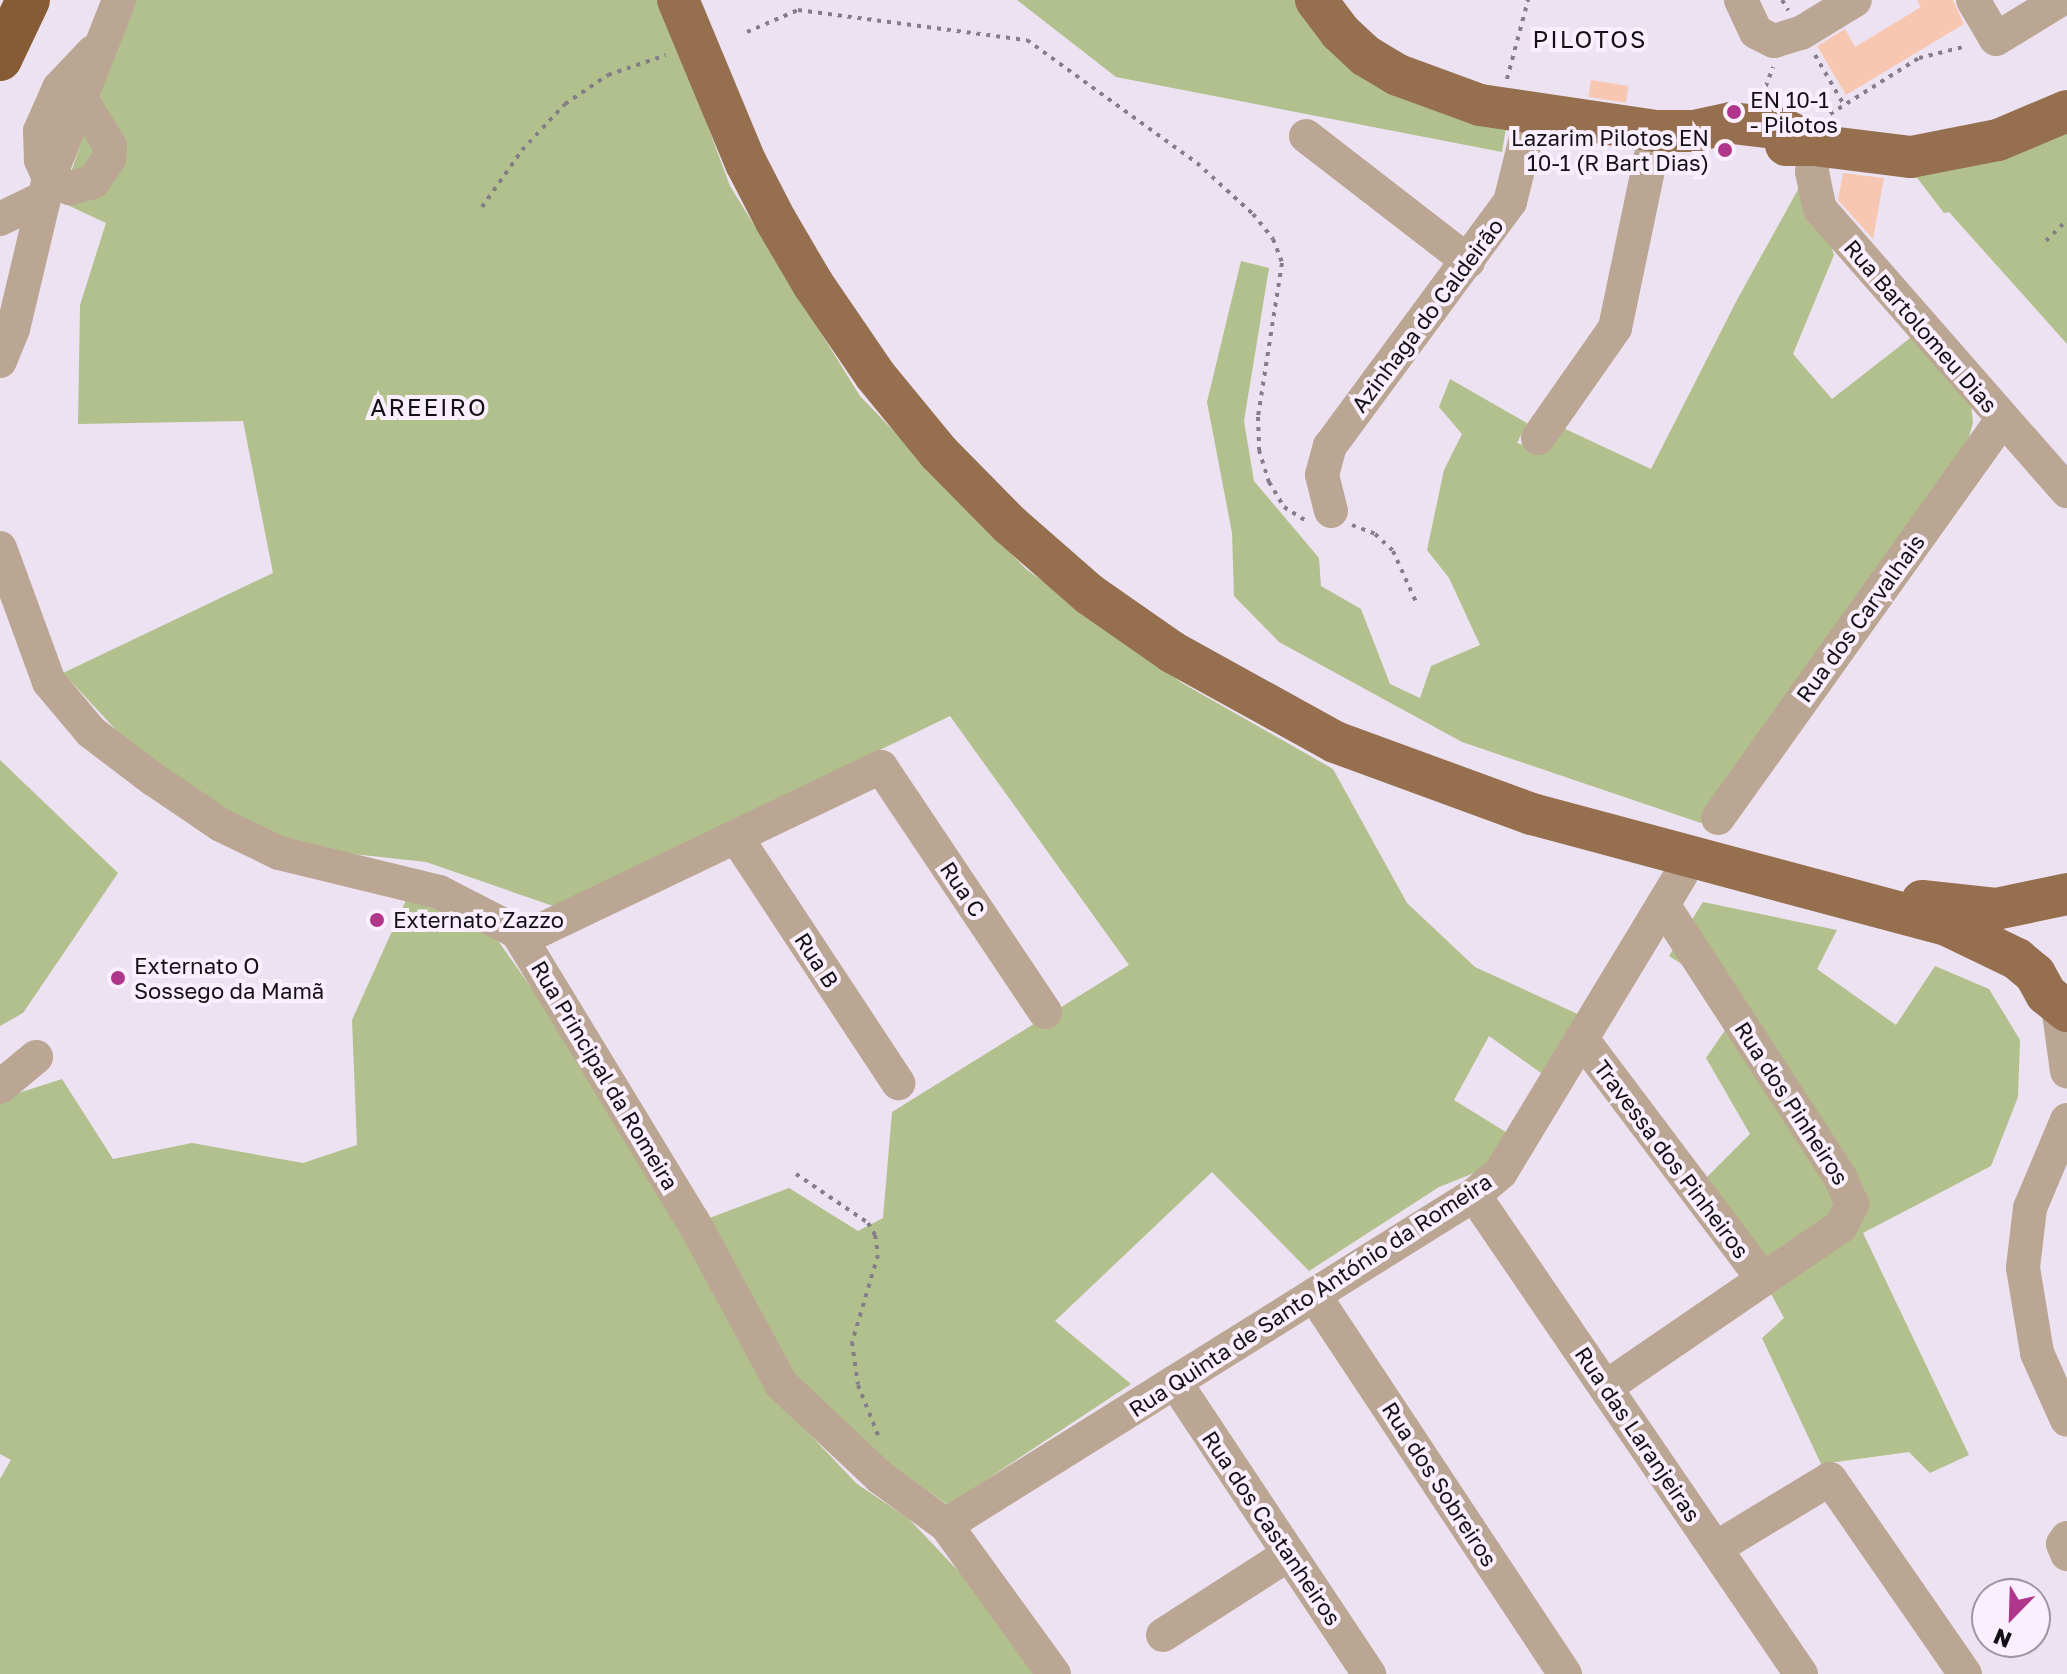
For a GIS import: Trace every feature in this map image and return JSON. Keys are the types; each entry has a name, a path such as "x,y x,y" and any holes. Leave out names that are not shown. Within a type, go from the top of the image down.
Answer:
{"highway":[{"path":"0,59 28,0"}],"main road":[{"path":"678,0 746,163 776,221 813,284 875,375 939,453 1009,524 1089,594 1172,652 1335,742 1532,814 1949,926 1986,942 2053,997"},
{"path":"694,0 734,103 778,196 833,290 872,347 939,431 1034,528 1178,640 1248,682 1321,719 1462,776 1552,804 1918,900 1996,909 2066,894"},
{"path":"1316,0 1340,32 1366,56 1398,75 1436,91 1516,112 1764,144 1821,130 1911,157 1998,140 2067,111"},
{"path":"2053,997 2032,948 2039,922 2066,894"}],"street":[{"path":"0,361 13,329 46,188 119,0"},
{"path":"1741,0 1756,32 1774,41 1801,33 1855,0"},
{"path":"1973,0 1996,39 2060,0"},
{"path":"46,188 40,131 59,88 104,40"},
{"path":"0,219 46,188 82,187 103,172 109,159 110,146 81,99"},
{"name":"Azinhaga do Caldeirão","path":"1331,511 1322,475 1330,446 1510,202 1516,112"},
{"name":"Rua Bartolomeu Dias","path":"1821,130 1812,172 1820,209 2067,491"},
{"path":"1538,438 1615,328 1675,131"},
{"path":"1306,136 1468,261"},
{"name":"Rua dos Carvalhais","path":"1718,818 2003,419"},
{"name":"Rua Principal da Romeira","path":"0,548 49,682 91,732 153,779 221,825 279,853 439,892 517,932 693,1221 781,1384 877,1474 946,1525 1054,1674"},
{"name":"Rua C","path":"736,837 881,767 1045,1012"},
{"path":"522,939 736,837"},
{"name":"Rua B","path":"736,837 898,1083"},
{"name":"Rua Quinta de Santo António da Romeira","path":"946,1525 1474,1195 1501,1172 1681,875"},
{"name":"Rua dos Pinheiros","path":"1606,1387 1841,1226 1850,1212 1850,1194 1663,904"},
{"path":"2053,997 2067,1071"},
{"name":"Travessa dos Pinheiros","path":"1582,1039 1763,1279"},
{"path":"0,1087 36,1057"},
{"path":"2053,1152 2067,1090"},
{"path":"2067,1120 2030,1208 2023,1268 2037,1353 2067,1420"},
{"name":"Rua das Laranjeiras","path":"1474,1195 1801,1674"},
{"name":"Rua dos Sobreiros","path":"1314,1295 1565,1674"},
{"name":"Rua dos Castanheiros","path":"1175,1382 1369,1674"},
{"path":"1716,1548 1830,1479 1965,1674"},
{"path":"2067,1538 2063,1544 2067,1554"},
{"path":"1163,1635 1289,1554"}],"path":[{"path":"1516,112 1528,0"},
{"path":"747,32 798,10 1027,40 1197,163 1253,214 1273,239 1282,263 1258,417 1259,450 1269,482 1284,507 1300,518 1312,522 1325,520 1331,511 1347,523 1375,534 1393,551 1416,602"},
{"path":"1821,130 1919,58 1996,39"},
{"path":"482,207 522,150 565,104 608,75 666,55"},
{"path":"2046,241 2067,220"},
{"path":"796,1174 868,1223 875,1235 878,1255 852,1342 858,1385 875,1423 881,1452 877,1474"}],"green space":[{"path":"129,0 661,0 730,186 860,396 1026,569 1182,683 1333,769 1407,903 1475,967 1582,1016 1544,1075 1489,1036 1454,1100 1509,1134 1484,1169 1439,1187 1309,1271 1212,1172 1055,1321 1131,1384 948,1505 851,1438 790,1372 704,1220 789,1188 858,1231 883,1218 892,1112 1129,965 950,716 556,907 426,862 326,851 229,819 119,733 63,673 273,573 243,421 78,424 80,305 106,223 61,202"},
{"path":"1017,0 1302,0 1507,122 1502,152 1116,77"},
{"path":"2067,120 2067,344 1949,212 1944,213 1905,162"},
{"path":"1800,186 1827,232 1834,255 1793,354 1832,399 1914,335 1970,395 1973,423 1964,454 1754,740 1701,823 1462,742 1279,642 1234,596 1232,533 1207,402 1241,261 1269,268 1244,421 1254,481 1319,558 1321,586 1361,609 1390,684 1420,698 1431,666 1480,645 1449,578 1427,550 1444,470 1462,434 1439,407 1450,379 1527,423 1517,443 1544,451 1561,427 1651,469 1738,298"},
{"path":"0,760 118,873 23,1013 0,1026"},
{"path":"407,898 491,931 609,1097 779,1402 857,1484 908,1518 1001,1616 1038,1674 0,1674 0,1479 11,1460 0,1454 0,1099 62,1079 113,1159 192,1143 303,1163 357,1145 352,1020"},
{"path":"1703,902 1837,930 1817,969 1896,1025 1935,966 1989,989 2020,1040 2018,1097 1991,1166 1863,1233 1969,1455 1930,1473 1909,1452 1821,1464 1762,1338 1784,1318 1763,1279 1694,1190 1750,1134 1706,1058 1730,1023 1719,988 1669,956"}],"building":[{"path":"1917,0 1953,0 1964,24 1846,95 1817,46 1845,29 1855,47 1921,7"},
{"path":"1591,80 1629,86 1626,103 1588,97"},
{"path":"1843,173 1884,178 1873,239 1838,200"}],"place":[{"name":"EN 10-1 - Pilotos","path":"1734,112"},
{"name":"Lazarim Pilotos EN 10-1 (R Bart Dias)","path":"1725,150"},
{"name":"Externato Zazzo","path":"377,920"},
{"name":"Externato O Sossego da Mamã","path":"118,978"}],"district":[{"name":"PILOTOS","path":"1590,39"},
{"name":"AREEIRO","path":"429,407"}]}
